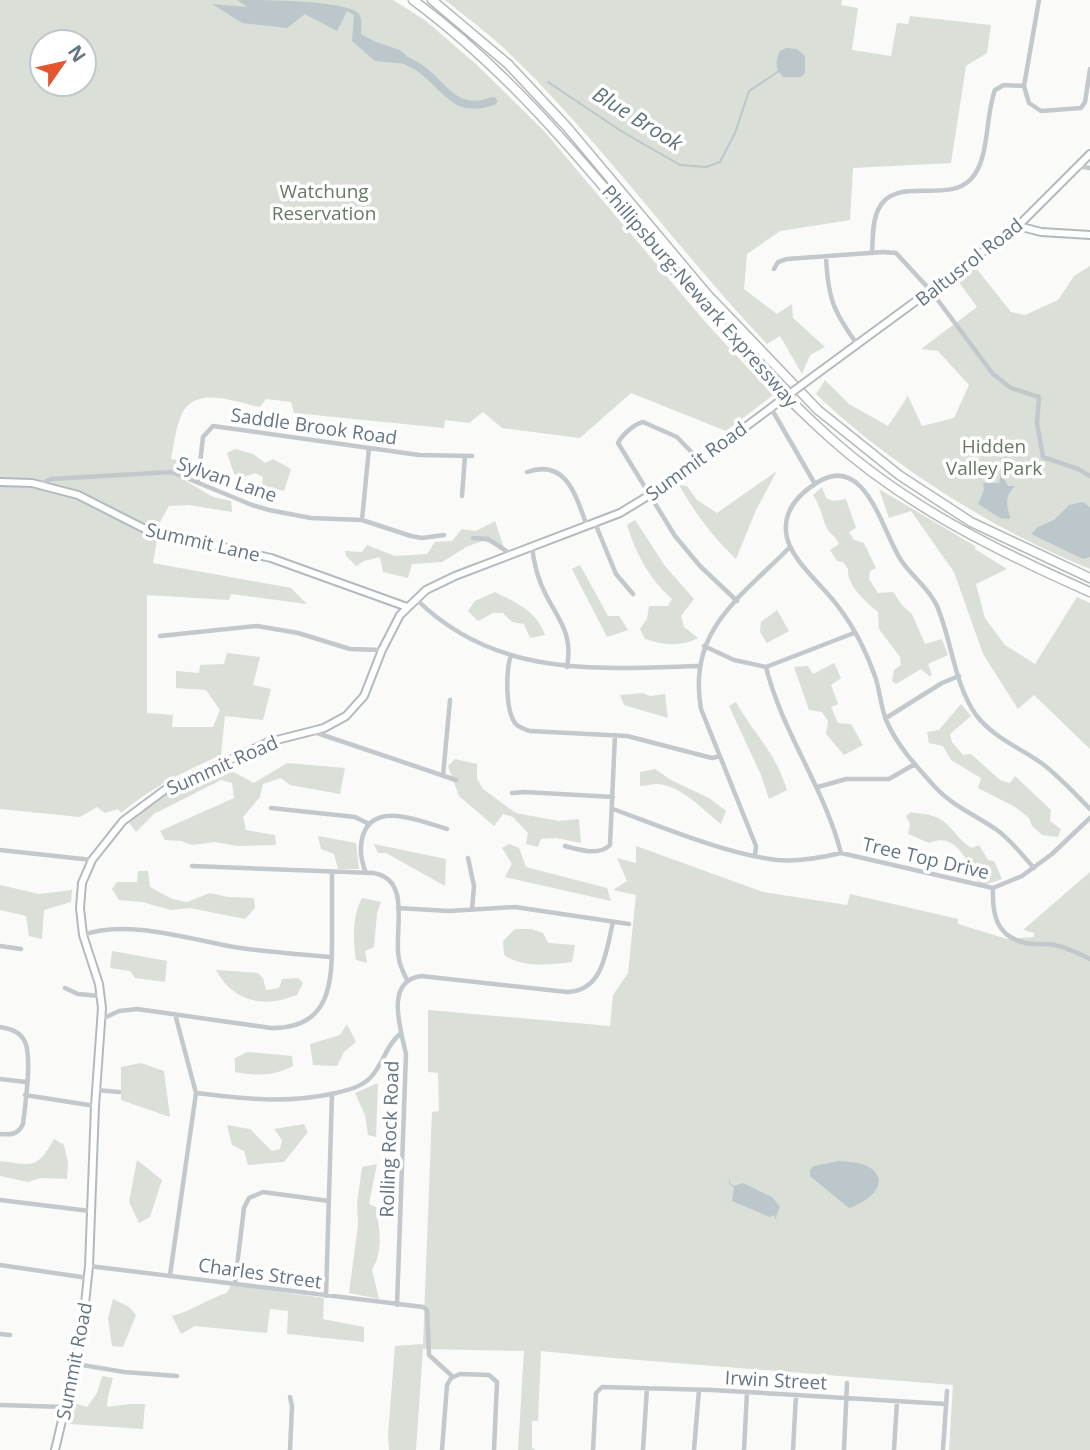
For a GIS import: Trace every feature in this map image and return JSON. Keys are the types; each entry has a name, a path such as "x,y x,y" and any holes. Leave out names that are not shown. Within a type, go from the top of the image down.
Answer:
{"highway":[{"name":"Phillipsburg-Newark Expressway","path":"413,0 457,34 526,99 732,337 828,437 875,476 919,506 976,538 1090,592"},
{"name":"Phillipsburg-Newark Expressway","path":"432,0 508,64 567,127 707,294 818,410 899,475 971,522 1090,578"}],"main road":[{"name":"Baltusrol Road","path":"838,358 1018,226 1090,154"},
{"path":"1018,226 1041,232 1090,235"},
{"name":"Summit Road","path":"55,1450 85,1319 89,1266 95,1106 102,1019 101,996 80,921 80,895 92,860 123,821 166,789 269,742 314,731 340,720 358,704 395,624 416,598 442,581 620,513 700,461 838,358"},
{"name":"Summit Lane","path":"0,482 41,484 78,495 145,529 271,558 407,607"}],"street":[{"path":"1039,0 1024,86 1027,100 1038,110 1082,107 1090,69"},
{"path":"872,253 876,216 883,201 901,192 951,190 969,181 980,165 995,90 1004,85 1024,86"},
{"path":"1077,166 1090,168"},
{"path":"774,269 785,259 889,252 901,256 993,373 1011,388 1039,397 1037,423 1043,457 1079,469 1090,476"},
{"path":"826,257 835,313 857,345"},
{"path":"774,406 815,484"},
{"path":"700,461 675,435 643,422 621,438 619,447 652,494 675,537 700,566 737,601"},
{"name":"Saddle Brook Road","path":"198,481 203,437 213,426 419,455 472,456"},
{"path":"362,520 369,447"},
{"path":"462,496 464,456"},
{"path":"527,472 547,469 561,474 576,495 587,526"},
{"name":"Sylvan Lane","path":"41,484 51,479 172,472 269,510 311,518 362,520 422,538 444,535"},
{"path":"1034,868 1000,832 948,799 915,764 895,737 886,718 873,672 854,633 840,608 790,547 786,530 789,510 798,498 829,476 841,475 862,488 880,513 901,561 934,601 971,707 983,723 1048,769 1090,809"},
{"path":"595,523 616,574 633,594"},
{"path":"473,538 488,540 512,555"},
{"path":"532,547 541,583 566,631 569,645 567,667"},
{"path":"755,855 756,846 701,709 698,666 704,646 716,623 790,547"},
{"path":"416,598 456,632 527,660 567,667 613,669 698,666"},
{"path":"160,636 257,626 298,633 350,649 382,650"},
{"path":"704,646 734,660 766,667 854,633"},
{"path":"511,655 507,678 512,715 518,726 530,731 615,735 648,740 712,758 720,756"},
{"path":"766,667 777,706 818,787 841,853"},
{"path":"886,718 942,683 959,676"},
{"path":"443,776 450,701"},
{"path":"314,731 456,780"},
{"path":"565,846 597,851 608,848 613,809 615,735"},
{"path":"818,787 846,779 889,779 915,764"},
{"path":"512,793 613,797"},
{"path":"271,808 355,817 369,824"},
{"name":"Tree Top Drive","path":"613,809 719,846 776,860 817,859 841,853 993,888 1016,881 1052,854 1090,818"},
{"path":"366,873 361,849 364,834 369,824 378,818 395,815 447,828"},
{"path":"0,850 92,860"},
{"path":"468,858 474,886 472,910"},
{"path":"192,866 366,873 383,876 392,883 397,893 399,960 407,980 424,976 578,991 590,985 599,974 613,922"},
{"path":"102,1019 130,1009 271,1028 295,1025 310,1017 325,999 331,982 332,873"},
{"path":"993,888 996,921 1008,937 1026,943 1054,945 1090,959"},
{"path":"398,908 472,910 515,907 629,924"},
{"path":"83,935 100,930 128,929 238,947 332,957"},
{"path":"0,946 21,949"},
{"name":"Rolling Rock Road","path":"397,1305 406,1054 400,1034 398,995 407,980"},
{"path":"65,988 78,994 101,996"},
{"path":"170,1275 196,1093 175,1014"},
{"path":"0,1027 13,1030 26,1042 28,1052 21,1129 13,1135 0,1134"},
{"path":"196,1093 261,1101 291,1100 356,1088 370,1078 392,1042 400,1034"},
{"path":"0,1079 26,1082"},
{"path":"96,1090 119,1092"},
{"path":"326,1296 332,1094"},
{"path":"25,1095 95,1106"},
{"path":"235,1283 244,1208 252,1195 263,1192 329,1201"},
{"path":"0,1200 90,1211"},
{"path":"0,1265 88,1278"},
{"name":"Charles Street","path":"89,1266 423,1307 426,1310 429,1354 452,1376"},
{"path":"0,1334 10,1335"},
{"path":"76,1364 124,1372 177,1376"},
{"path":"442,1450 447,1385 452,1376 460,1374 486,1374 496,1380 498,1389 494,1450"},
{"path":"844,1450 847,1383"},
{"name":"Irwin Street","path":"593,1450 596,1393 605,1387 946,1404"},
{"path":"643,1450 647,1388"},
{"path":"694,1450 699,1390"},
{"path":"943,1450 947,1391"},
{"path":"744,1450 747,1392"},
{"path":"793,1450 796,1395"},
{"path":"290,1396 290,1450"},
{"path":"894,1450 897,1401"},
{"path":"0,1405 65,1407"}],"green space":[{"name":"Watchung Reservation","path":"0,0 393,0 426,21 476,64 544,131 707,324 773,395 726,431 631,393 580,438 502,428 483,412 469,423 445,420 444,428 294,413 291,402 266,399 260,407 227,399 195,400 181,416 171,459 187,461 186,481 213,497 231,501 232,512 189,505 169,506 160,522 153,563 291,588 307,604 231,594 229,600 147,595 147,713 173,715 172,727 213,727 220,710 206,690 176,688 176,671 199,673 200,665 224,664 227,653 260,657 253,685 271,689 263,720 225,716 221,755 169,780 121,813 118,809 105,813 97,807 80,817 0,809"},
{"path":"445,0 842,0 841,5 858,8 852,50 891,56 897,23 908,24 910,16 991,25 987,53 966,66 951,163 853,168 850,220 780,231 747,254 744,289 777,314 792,304 793,318 825,347 810,355 802,374 780,336 767,344 545,89 495,40"},
{"name":"Hidden Valley Park","path":"1090,266 1090,569 1018,536 945,494 877,446 816,394 825,380 849,404 888,426 908,396 922,426 954,418 969,385 938,351 921,349 977,307 958,281 976,268 1011,312 1025,315 1058,300 1074,276"},
{"path":"235,449 253,454 265,463 273,459 291,469 284,491 262,485 263,477 255,473 244,477 234,474 227,453"},
{"path":"777,471 756,510 736,559 704,524 679,485 687,486 697,500 717,513"},
{"path":"822,487 826,498 833,501 846,499 856,528 849,532 854,540 864,543 876,568 870,571 869,579 878,593 893,592 912,614 925,644 942,639 948,655 928,664 932,675 929,676 921,669 896,684 892,681 894,670 901,665 900,657 879,629 878,612 858,593 848,569 843,562 837,561 830,550 839,544 826,527 813,495"},
{"path":"879,489 975,546 975,549 1007,569 976,584 985,618 1005,645 1035,664 1077,597 1090,603 1090,749 1034,695 1018,709 983,654 954,572 911,511 889,518"},
{"path":"635,520 665,566 694,599 681,616 684,627 698,638 672,644 645,639 640,629 647,619 649,606 668,606 672,599 650,575 639,556 627,525"},
{"path":"495,521 504,548 483,541 468,546 442,562 412,564 408,578 383,572 380,557 356,566 346,556 345,551 362,552 367,545 395,556 427,554 435,542 452,541 462,529 476,531"},
{"path":"580,565 608,616 619,616 628,630 607,637 572,569"},
{"path":"495,592 531,613 545,635 530,638 524,624 512,622 503,613 493,613 478,621 468,611 475,601"},
{"path":"777,610 789,631 767,643 760,632 761,622"},
{"path":"834,663 841,678 831,685 838,704 831,707 838,723 851,724 863,745 844,755 826,734 828,721 822,712 809,710 794,667 808,666 813,674"},
{"path":"642,693 650,696 665,694 668,718 624,705 620,695"},
{"path":"736,702 771,754 787,790 769,799 761,775 729,706"},
{"path":"961,704 971,716 950,734 952,742 963,755 971,754 1000,780 1010,783 1015,776 1051,810 1050,821 1061,829 1058,837 1042,835 1032,826 1029,818 1015,807 978,788 981,778 951,760 943,746 929,743 927,732 939,730"},
{"path":"455,759 477,764 477,779 483,789 516,813 559,821 579,819 581,843 556,838 541,839 538,847 526,844 528,833 513,817 503,814 494,826 459,796 448,766"},
{"path":"287,763 345,768 340,794 290,785 281,778 263,784 260,797 243,817 246,830 275,835 276,845 238,846 215,842 192,845 165,840 160,831 234,798 232,783 221,780 154,814 136,832 129,823 160,798 207,775 228,769 254,783"},
{"path":"655,769 671,780 709,798 726,811 721,824 675,789 657,784 640,786 640,772"},
{"path":"911,812 938,818 967,845 972,848 979,845 988,860 994,861 1002,879 981,886 955,846 939,840 929,843 908,834 910,824 906,816"},
{"path":"318,836 356,843 359,869 338,869 334,854 321,849"},
{"path":"374,844 446,859 445,886 386,853 378,853"},
{"path":"509,844 519,848 526,867 607,888 611,901 505,877 512,864 502,848"},
{"path":"636,846 763,892 847,905 850,894 958,919 958,924 1007,939 1034,937 1034,933 1023,930 1090,872 1090,1450 949,1450 953,1385 541,1351 538,1421 532,1421 532,1448 536,1450 518,1450 524,1351 423,1349 416,1450 389,1450 395,1346 423,1344 432,1112 439,1111 438,1073 428,1072 428,1010 610,1026 613,995 628,973 636,895 613,890 627,881 617,858 636,863"},
{"path":"138,871 148,871 150,887 172,899 187,902 210,893 254,898 255,908 245,919 190,908 171,910 142,902 119,900 112,889 117,882 137,882"},
{"path":"0,885 39,894 72,890 71,902 44,910 42,939 29,936 26,916 0,910"},
{"path":"362,898 381,902 377,913 374,947 365,951 367,963 356,960 354,945 355,921"},
{"path":"515,929 531,929 543,933 548,943 575,945 572,962 528,964 504,955 503,941"},
{"path":"112,951 167,961 165,982 135,978 130,971 110,968"},
{"path":"216,970 258,973 263,978 266,990 279,988 282,979 298,978 303,983 297,995 262,1002 241,996 232,990"},
{"path":"347,1024 356,1042 344,1052 337,1066 313,1065 310,1044 340,1035"},
{"path":"247,1052 292,1056 293,1066 264,1074 235,1072 235,1058"},
{"path":"141,1063 164,1071 170,1117 121,1100 121,1067"},
{"path":"378,1083 376,1137 368,1135 365,1115 355,1093"},
{"path":"304,1124 308,1132 284,1162 248,1165 244,1151 232,1145 227,1125 250,1129 272,1151 280,1149 282,1140 274,1129"},
{"path":"54,1139 64,1145 68,1163 67,1179 40,1178 28,1182 0,1176 0,1161 27,1164 38,1161"},
{"path":"137,1160 162,1180 150,1217 139,1223 129,1202"},
{"path":"377,1164 369,1204 376,1207 379,1230 378,1255 372,1269 379,1299 349,1293 362,1167"},
{"path":"231,1285 324,1298 323,1319 364,1327 364,1342 287,1334 288,1311 270,1309 267,1333 195,1326 181,1334 172,1316 227,1293"},
{"path":"113,1299 129,1307 136,1315 123,1347 112,1346 108,1318"},
{"path":"102,1376 113,1378 107,1407 145,1404 143,1429 70,1424 74,1403 87,1407 97,1393"}],"shaded area":[{"path":"237,0 301,2 349,9 360,15 361,34 400,50 417,65 375,61 352,41 354,15 347,11 337,31 305,14 287,28 242,23 212,4 247,7"},
{"path":"786,48 797,49 805,56 805,73 801,77 783,77 778,71 778,55"},
{"path":"1001,473 1008,486 1015,486 1007,500 1009,519 1000,518 978,504 984,490 983,483 999,483"},
{"path":"1083,502 1090,507 1090,557 1083,559 1031,534 1038,527 1054,520 1069,505"},
{"path":"839,1161 872,1169 879,1182 868,1198 849,1208 810,1176 810,1170 814,1166"},
{"path":"730,1178 730,1183 734,1186 743,1183 772,1197 780,1207 776,1221 774,1215 770,1217 732,1201 734,1188 729,1183"}],"waterway":[{"name":"Blue Brook","path":"407,61 419,67 456,100 478,105 493,101"},
{"name":"Blue Brook","path":"548,82 621,131 680,165 706,167 720,162 735,133 749,91 779,71"}]}
